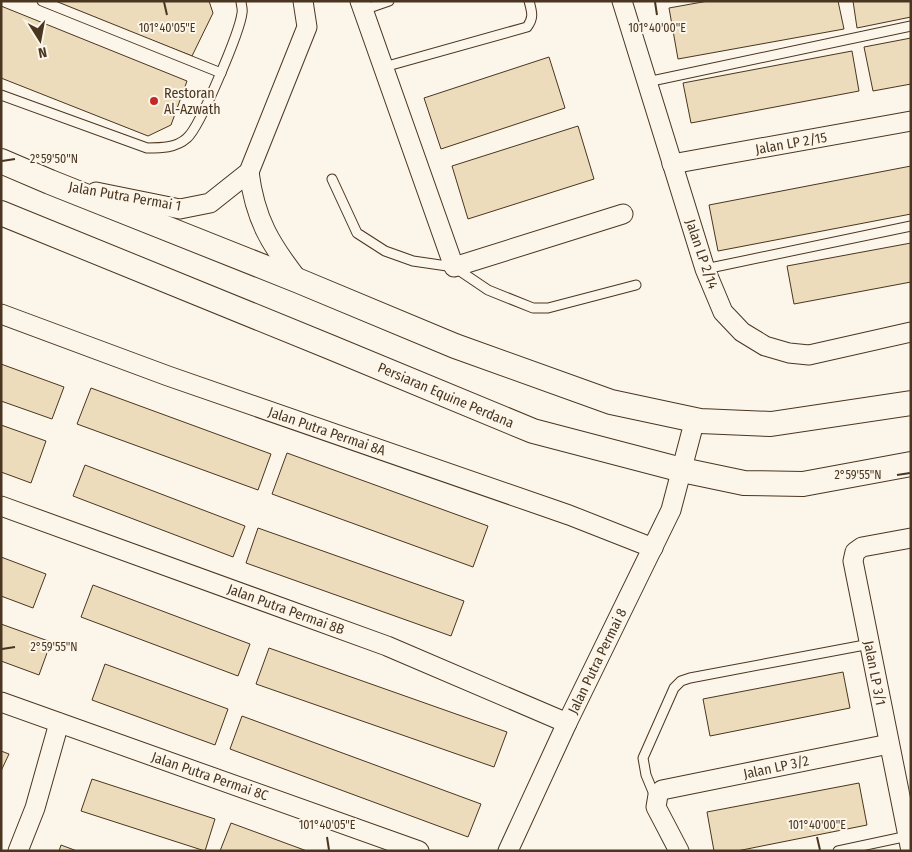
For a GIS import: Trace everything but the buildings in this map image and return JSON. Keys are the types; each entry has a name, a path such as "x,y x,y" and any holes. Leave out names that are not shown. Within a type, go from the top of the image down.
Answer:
{"street":[{"name":"Jalan Putra Permai 1","path":"299,281 278,253 261,222 252,196 249,172 307,27 303,1"},
{"name":"Jalan LP 2/14","path":"622,1 705,269 723,312 742,332 765,346 810,355 911,332"},
{"path":"361,5 454,267 623,214"},
{"name":"Jalan LP 2/15","path":"672,164 911,121"},
{"path":"1,161 455,346 611,402 694,419 771,424 911,403"},
{"name":"Jalan Putra Permai 1","path":"50,182 180,209 210,203 249,172"},
{"name":"Persiaran Equine Perdana","path":"1,213 533,431 682,470 744,483 803,484 911,464"},
{"name":"Jalan Putra Permai 8A","path":"1,314 168,376 569,515 653,548"},
{"name":"Jalan Putra Permai 8","path":"508,851 567,723 672,510 694,419"},
{"name":"Jalan Putra Permai 8B","path":"1,506 387,646 567,723"},
{"name":"Jalan LP 3/1","path":"909,844 853,561 854,552 862,547 911,538"},
{"name":"Jalan Putra Permai 8C","path":"1,702 419,851"},
{"path":"18,851 36,808 59,723"},
{"name":"Jalan LP 3/2","path":"659,795 889,744"},
{"path":"659,795 656,807 678,851"}],"lane":[{"path":"42,1 221,73"},
{"path":"1,95 148,148 163,148 176,145 188,138 194,130 221,73 238,30 242,12 241,1"},
{"path":"361,5 389,1"},
{"path":"384,67 527,27 531,22 532,16 529,1"},
{"path":"647,82 911,26"},
{"path":"332,179 357,233 384,251 413,261 454,267 488,290 533,308 548,308 636,285"},
{"path":"705,269 911,226"},
{"path":"659,795 646,775 643,758 674,688 681,681 870,644"},
{"path":"838,851 909,844"}],"place":[{"name":"Restoran Al-Azwath","path":"154,101"}]}
